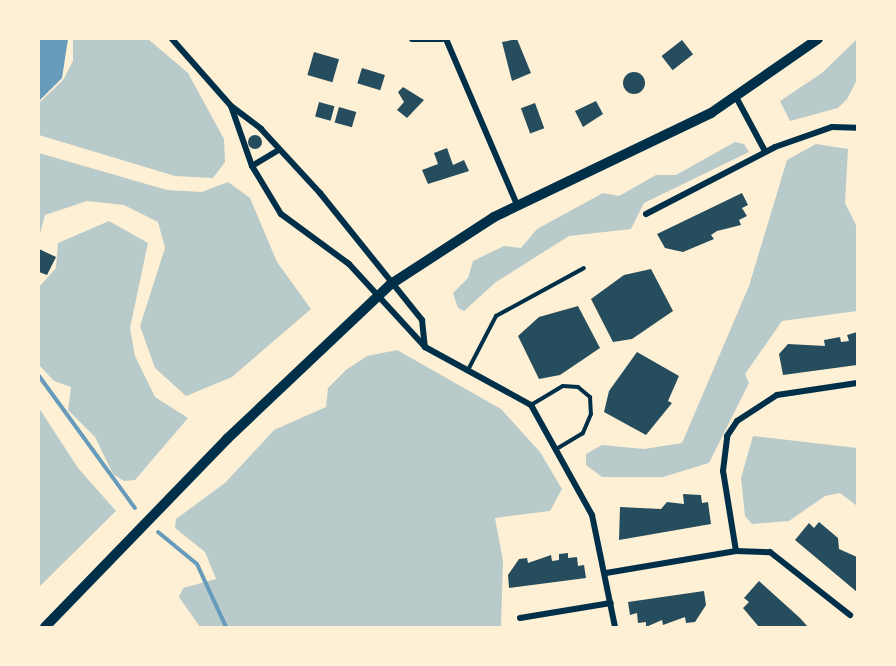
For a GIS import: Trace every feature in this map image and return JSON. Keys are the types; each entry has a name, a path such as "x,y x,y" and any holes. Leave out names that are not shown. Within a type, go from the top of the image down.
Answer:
{"main road":[{"path":"45,627 157,509 391,284 517,205 736,97 818,39"}],"street":[{"path":"172,39 231,106 279,150 422,320 425,347"},
{"path":"412,39 444,39 517,205"},
{"path":"736,97 765,151"},
{"path":"231,106 252,166 281,214 349,264 425,347 531,405 592,516 606,573 615,627"},
{"path":"646,214 765,151 832,126 857,128"},
{"path":"252,166 279,150"},
{"path":"736,551 723,471 727,436 737,421 777,395 857,383"},
{"path":"606,573 736,551 770,552 782,558 850,615"},
{"path":"520,618 611,603"}],"lane":[{"path":"468,370 496,316 584,268"},
{"path":"531,405 563,386 578,387 590,397 591,414 583,433 555,450"}],"shaded area":[{"path":"73,39 148,39 188,73 224,139 225,162 213,178 175,176 39,135 39,103 63,80 73,61"},
{"path":"857,39 857,80 847,99 838,108 790,121 780,101 822,73"},
{"path":"735,142 744,144 749,152 644,203 631,229 569,236 496,282 464,311 458,308 453,293 468,278 473,261 504,246 521,248 537,229 603,193 619,196 656,175 676,175"},
{"path":"816,144 848,149 845,203 857,227 857,311 782,321 745,374 749,383 709,463 663,477 602,477 586,465 586,454 602,445 644,449 682,443 749,286 787,160"},
{"path":"39,153 167,190 202,192 228,182 250,198 277,262 311,309 232,377 186,396 155,368 140,326 165,248 158,222 124,205 87,201 45,215 39,237"},
{"path":"109,221 148,243 130,328 135,356 155,397 188,418 135,480 124,481 113,474 95,437 68,410 71,387 54,381 39,365 39,287 56,268 58,243"},
{"path":"397,350 501,409 540,452 562,489 550,511 495,518 503,561 501,627 200,627 179,597 183,588 216,579 205,552 175,528 176,519 225,483 274,430 326,407 328,388 346,370 367,356"},
{"path":"39,408 78,468 116,511 39,587"},
{"path":"753,436 857,448 857,506 840,493 825,496 789,521 752,524 745,516 741,478"}],"water":[{"path":"39,39 68,39 62,78 39,101"}],"building":[{"path":"517,39 531,73 512,81 502,42"},
{"path":"682,40 693,54 673,70 662,56"},
{"path":"314,52 339,59 332,82 307,75"},
{"path":"362,68 385,75 380,90 357,83"},
{"path":"634,72 642,75 645,83 642,91 634,94 626,91 623,83 626,75"},
{"path":"403,87 424,100 407,118 397,110 404,102 398,92"},
{"path":"596,101 603,114 583,127 575,111"},
{"path":"319,102 334,106 331,121 315,116"},
{"path":"535,103 544,128 530,134 521,108"},
{"path":"339,107 356,112 352,127 335,122"},
{"path":"255,135 260,137 262,142 260,147 255,149 250,147 248,142 250,137"},
{"path":"447,148 453,165 464,160 469,171 428,184 422,170 438,164 434,153"},
{"path":"742,193 748,205 742,208 747,216 739,220 741,225 717,231 711,235 714,239 683,252 665,248 657,234"},
{"path":"39,249 56,257 47,275 39,272"},
{"path":"651,269 673,311 632,339 613,342 591,299 624,275"},
{"path":"578,306 600,348 560,375 539,379 518,336 539,317"},
{"path":"857,332 857,365 783,375 779,354 788,344 825,346 824,340 840,337 841,342 849,341 847,335"},
{"path":"637,352 679,376 668,401 672,403 646,435 604,412 609,391"},
{"path":"683,494 701,495 702,503 708,502 711,524 619,540 620,507 661,509 667,502 684,504"},
{"path":"819,522 838,538 839,549 857,557 857,592 795,540 809,523 814,528"},
{"path":"568,553 568,558 577,557 578,566 584,565 586,578 509,588 508,575 519,559 527,558 528,563 551,555 552,561 559,560 559,554"},
{"path":"759,581 808,627 759,627 743,608 749,602 744,598"},
{"path":"704,591 706,605 695,622 686,623 685,617 663,625 662,620 646,627 646,622 638,623 637,613 630,615 628,602"}],"waterway":[{"path":"39,376 135,508"},
{"path":"158,532 197,564 226,627"}]}
